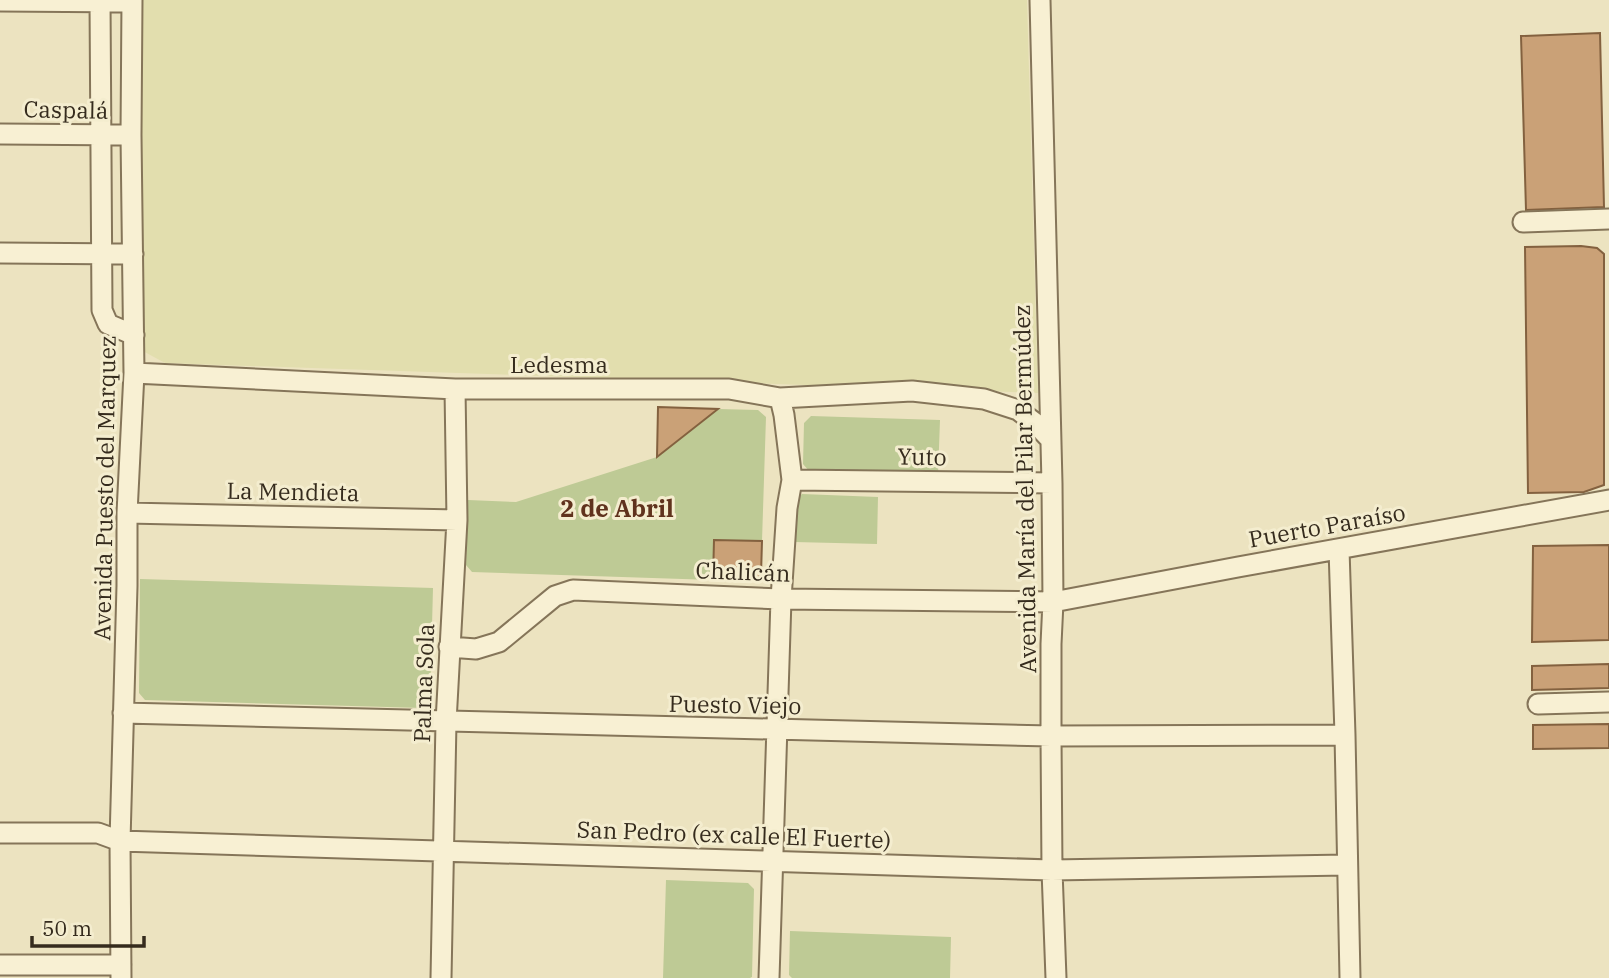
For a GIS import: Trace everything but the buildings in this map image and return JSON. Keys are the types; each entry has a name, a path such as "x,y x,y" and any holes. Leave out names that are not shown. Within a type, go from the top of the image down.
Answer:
{"street":[{"name":"Avenida María del Pilar Bermúdez","path":"1040,0 1054,602 1051,736 1056,978"},
{"path":"0,1 132,1"},
{"path":"100,1 102,310 108,324 134,335"},
{"name":"Avenida Puesto del Marquez","path":"122,975 120,841 127,513 134,373 132,1"},
{"name":"Caspalá","path":"0,134 131,135"},
{"path":"1523,222 1609,219"},
{"path":"0,253 133,254"},
{"name":"Ledesma","path":"134,373 455,389 729,389 780,398 912,391 984,399 1018,410 1050,439"},
{"name":"Palma Sola","path":"441,978 446,722 457,520 455,389"},
{"path":"769,978 781,599 786,508 792,480 785,415 780,398"},
{"name":"Yuto","path":"792,480 1052,483"},
{"name":"Puerto Paraíso","path":"1054,602 1609,500"},
{"name":"La Mendieta","path":"127,513 457,520"},
{"path":"1339,549 1350,978"},
{"name":"Chalicán","path":"449,646 476,649 499,642 555,596 573,590 781,599 1054,602"},
{"path":"1538,704 1609,702"},
{"name":"Puesto Viejo","path":"124,713 1051,736 1345,735"},
{"name":"San Pedro (ex calle El Fuerte)","path":"0,833 98,833 120,841 1052,870 1348,865"},
{"path":"0,965 122,975"}],"shaded area":[{"path":"140,0 1027,0 1038,393 165,363 141,350"}],"green space":[{"path":"718,409 758,410 766,417 762,541 714,540 713,580 472,572 466,565 468,500 516,502 657,457"},
{"path":"811,416 940,420 938,475 809,471 803,464 804,423"},
{"path":"802,494 878,497 877,544 794,542 795,500"},
{"path":"140,579 433,588 430,702 423,708 145,700 139,693"},
{"path":"666,880 748,883 754,889 752,977 663,978"},
{"path":"790,931 951,937 950,978 792,978 789,975"}],"district":[{"name":"2 de Abril","path":"617,509"}]}
